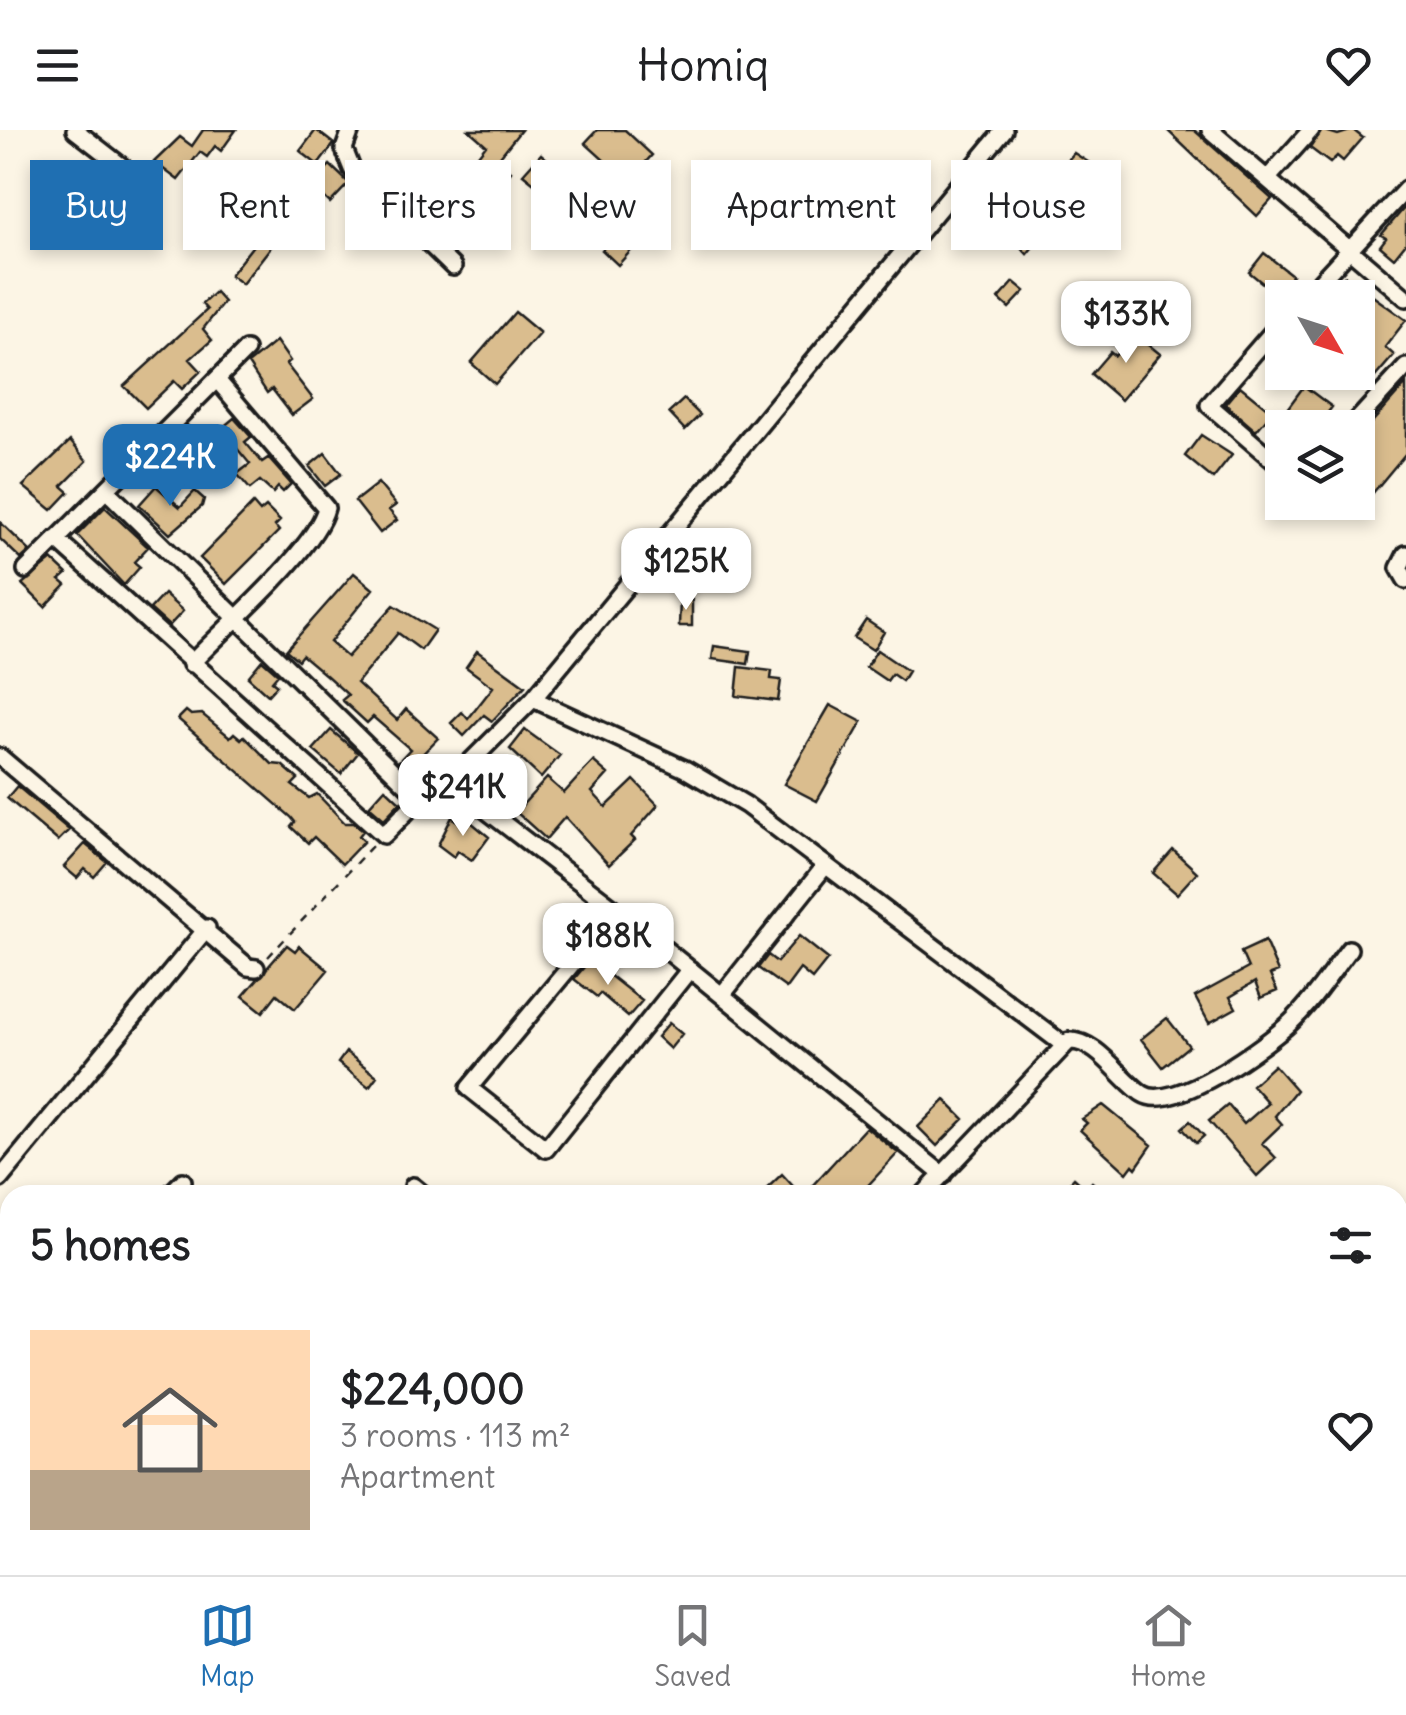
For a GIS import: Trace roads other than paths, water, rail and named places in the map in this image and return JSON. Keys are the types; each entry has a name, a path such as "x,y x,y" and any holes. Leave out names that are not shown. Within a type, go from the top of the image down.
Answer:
{"street":[{"path":"75,130 114,160"},
{"path":"352,130 344,149 352,168 452,267"},
{"path":"56,539 384,836 424,794 452,784 510,718 533,700 1004,130"},
{"path":"1268,178 1311,130"},
{"path":"1213,131 1406,298"},
{"path":"1323,280 1406,189"},
{"path":"1265,341 1209,405 1265,453"},
{"path":"26,570 246,350"},
{"path":"1366,410 1406,366"},
{"path":"190,664 280,571 322,521 326,508 218,380"},
{"path":"107,491 412,790 424,794"},
{"path":"1406,554 1398,568 1406,580"},
{"path":"533,700 685,769 746,805 1060,1050"},
{"path":"0,756 207,928 248,967 256,968"},
{"path":"452,784 616,910 943,1175"},
{"path":"722,995 825,866"},
{"path":"616,910 469,1088 546,1149 690,969"},
{"path":"0,1179 207,928"},
{"path":"934,1185 1060,1050 1083,1042 1145,1095 1168,1099 1246,1056 1290,1024 1349,950"},
{"path":"178,1185 183,1180"}]}
